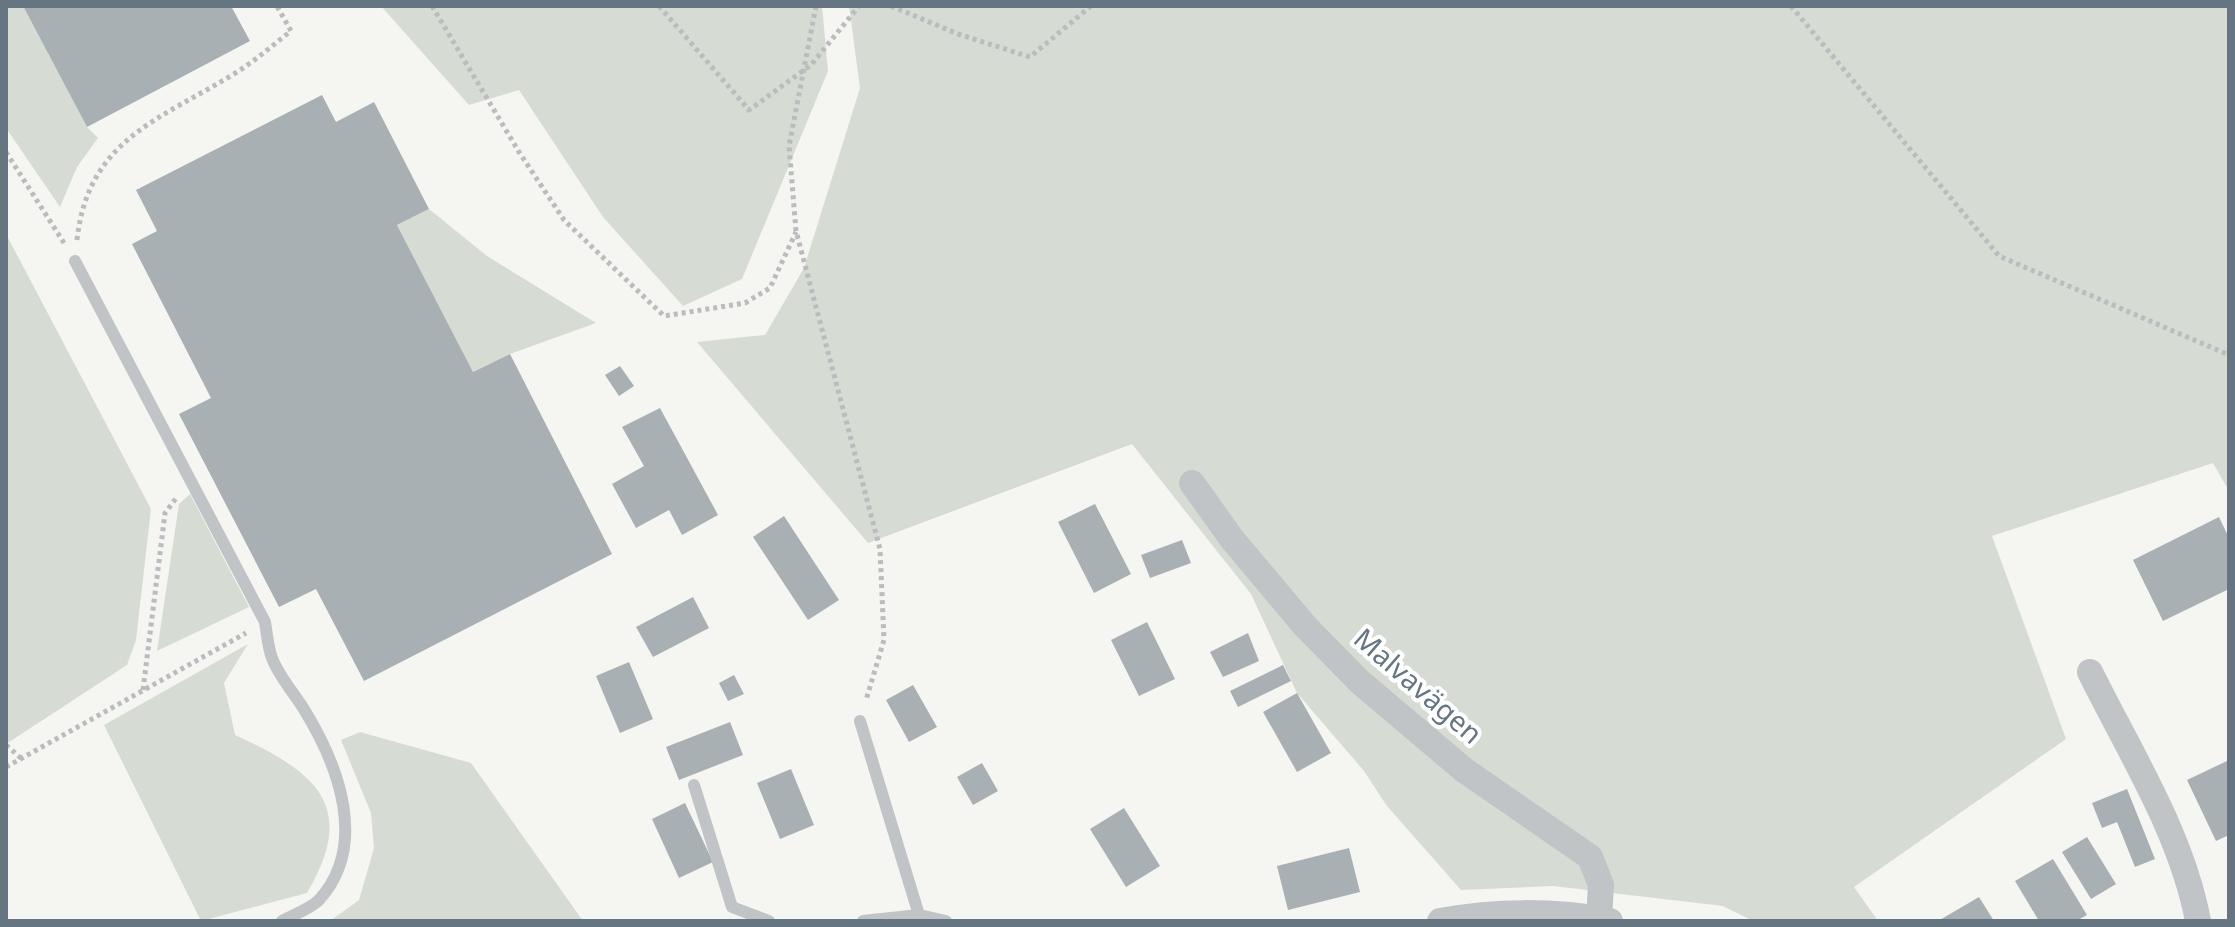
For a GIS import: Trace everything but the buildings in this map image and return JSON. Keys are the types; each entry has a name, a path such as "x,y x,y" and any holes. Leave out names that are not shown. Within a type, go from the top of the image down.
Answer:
{"street":[{"name":"Malvavägen","path":"1192,483 1232,539 1296,615 1360,682 1464,770 1590,857 1601,885 1604,920 1487,915 1440,921"},
{"path":"2090,672 2162,818 2192,890 2198,921"}],"lane":[{"path":"75,261 265,622 272,658 307,714 338,780 346,822 345,847 333,880 317,903 282,921"},
{"path":"860,721 919,915"},
{"path":"694,785 732,907 769,921"},
{"path":"863,921 919,915 946,921"}],"path":[{"path":"75,261 79,218 104,161 149,122 239,71 291,31 277,6"},
{"path":"432,6 564,220 664,316 745,303 770,288 796,231"},
{"path":"659,6 749,110 804,70 859,6"},
{"path":"816,6 789,146 796,231 880,549 884,640 860,721"},
{"path":"891,6 958,34 1030,57 1091,6"},
{"path":"1791,6 1999,256 2229,355"},
{"path":"6,152 75,261"},
{"path":"142,691 165,513 190,480"},
{"path":"6,767 265,622"},
{"path":"6,745 22,759"}],"shaded area":[{"path":"6,6 23,6 87,127 98,138 77,167 60,207 6,128"},
{"path":"381,6 822,6 828,71 742,279 683,306 603,217 519,90 469,105"},
{"path":"849,6 2229,6 2229,491 2213,463 1992,536 2066,739 1854,887 1878,921 1753,921 1723,906 1553,886 1461,890 1387,806 1364,771 1297,693 1251,594 1132,444 868,543 697,342 765,335 804,268 860,88"},
{"path":"429,209 487,256 596,323 510,354 473,372 397,225"},
{"path":"6,234 151,509 136,640 127,665 6,744"},
{"path":"190,494 249,607 157,651 179,504"},
{"path":"248,644 224,683 235,735 287,762 306,777 320,794 328,813 329,836 322,862 307,893 201,921 104,725"},
{"path":"360,732 471,763 583,921 330,921 359,900 374,848 371,813 341,740"}]}
